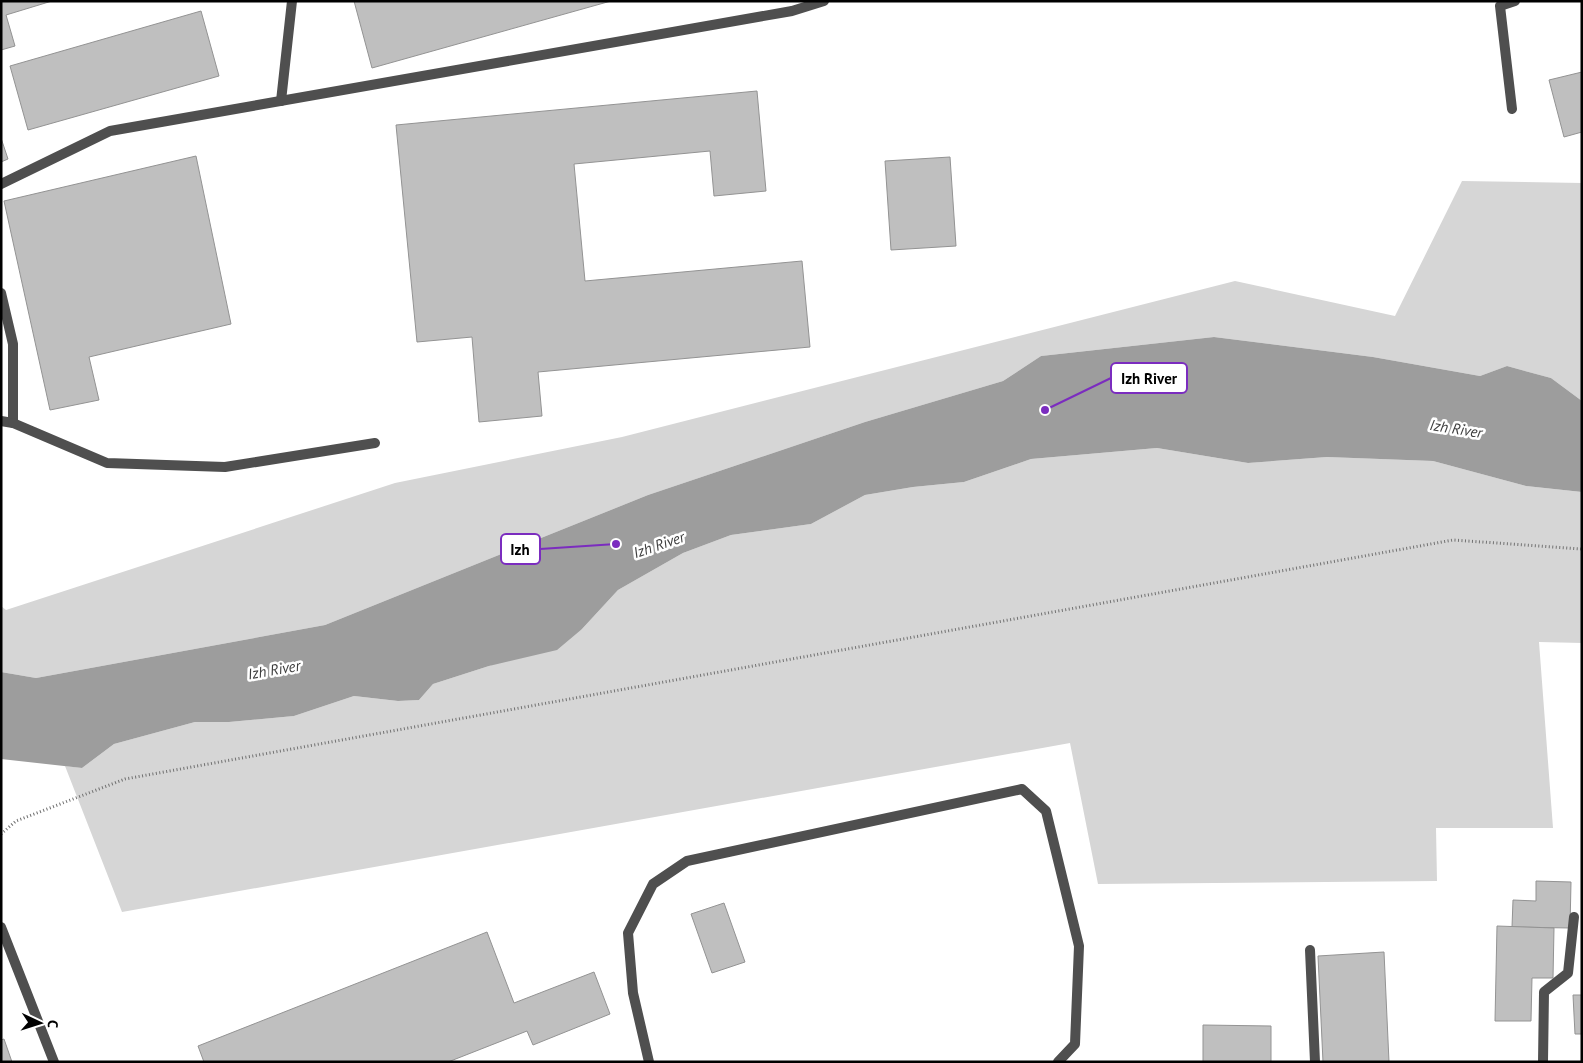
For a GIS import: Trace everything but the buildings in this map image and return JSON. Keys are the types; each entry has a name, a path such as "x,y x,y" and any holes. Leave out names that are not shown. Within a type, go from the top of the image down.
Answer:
{"lane":[{"path":"281,101 292,1"},
{"path":"1,184 110,131 792,11 824,1"},
{"path":"1512,109 1500,6 1515,1"},
{"path":"1,293 13,344 13,423"},
{"path":"1,421 13,423 107,462 225,468 375,443"},
{"path":"649,1062 633,993 628,933 653,884 686,861 1022,790 1046,811 1079,946 1075,1044 1058,1062"},
{"path":"1542,1062 1544,992 1568,973 1574,917"},
{"path":"1,927 3,938 54,1062"},
{"path":"1310,950 1315,1062"}],"path":[{"path":"1,834 16,821 125,779 1453,540 1582,549"}],"shaded area":[{"path":"1462,181 1582,183 1582,401 1551,378 1507,366 1480,376 1373,357 1214,337 1041,356 1003,381 865,422 648,495 325,625 36,678 1,672 1,606 6,610 395,483 622,437 1235,281 1395,316"},
{"path":"1157,448 1248,463 1327,457 1433,461 1526,486 1582,492 1582,643 1539,642 1553,828 1436,828 1437,881 1098,884 1070,743 122,912 65,766 82,768 114,744 195,722 229,722 294,716 354,696 398,701 419,700 433,684 489,666 582,629 618,590 683,553 731,535 811,524 865,495 913,487 964,482 1031,459"}],"water":[{"path":"1214,337 1373,357 1480,376 1507,366 1551,378 1582,401 1582,492 1526,486 1433,461 1327,457 1248,463 1157,448 1031,459 964,482 913,487 865,495 811,524 731,535 683,553 618,590 582,629 557,650 489,666 433,684 419,700 398,701 354,696 294,716 229,722 195,722 114,744 82,768 1,759 1,672 36,678 325,625 648,495 865,422 1003,381 1041,356"}],"place":[{"name":"Izh River","path":"1045,410"},
{"name":"Izh","path":"616,544"}]}
